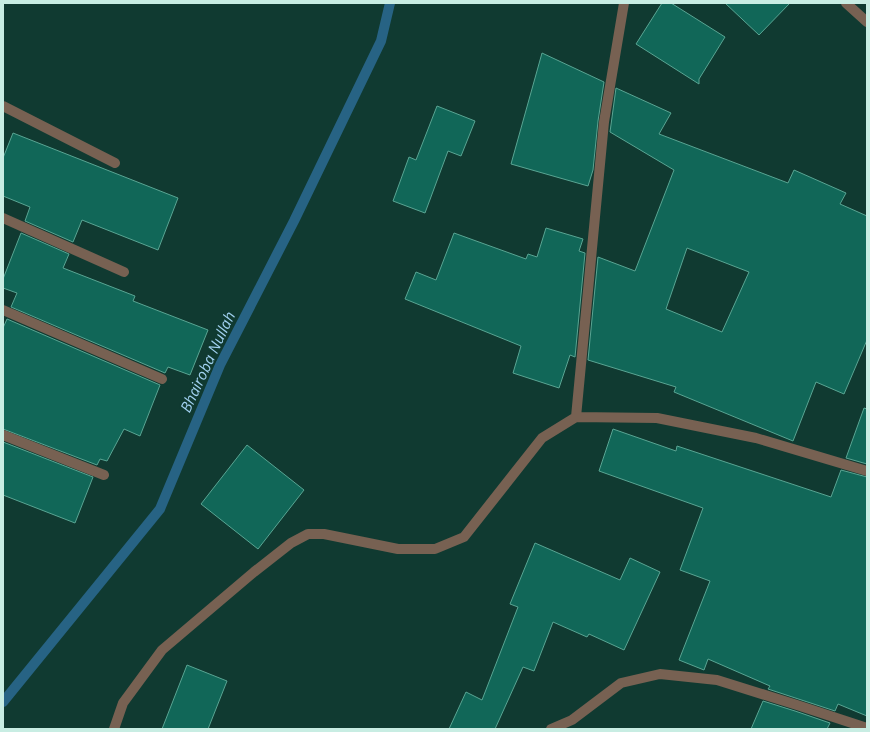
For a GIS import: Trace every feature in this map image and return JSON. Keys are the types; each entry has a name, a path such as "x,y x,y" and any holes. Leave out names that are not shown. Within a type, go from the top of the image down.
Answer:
{"street":[{"path":"576,417 604,122 624,3"},
{"path":"846,3 867,22"},
{"path":"3,106 115,163"},
{"path":"3,218 124,272"},
{"path":"3,310 162,379"},
{"path":"114,729 123,703 162,650 254,572 291,543 308,534 324,534 398,549 434,549 464,537 542,438 576,417 657,418 756,438 867,471"},
{"path":"3,435 104,475"},
{"path":"551,729 572,720 621,683 660,674 717,680 867,728"}],"building":[{"path":"662,3 671,3 725,37 699,79 699,84 636,44"},
{"path":"725,3 790,3 759,35"},
{"path":"542,53 604,82 593,170 588,186 511,164"},
{"path":"616,88 671,113 659,134 788,183 794,170 846,193 840,204 867,216 867,340 844,394 816,382 793,441 674,392 676,387 588,360 598,257 635,271 674,170 610,132","holes":["687,248 749,272 722,332 666,309"]},
{"path":"437,106 475,121 461,156 448,151 425,213 393,201 409,157 416,160"},
{"path":"13,133 178,198 158,250 82,220 73,242 25,221 30,207 3,196 3,158"},
{"path":"546,228 583,239 579,251 585,253 575,357 570,355 559,388 513,373 521,346 405,299 416,272 436,280 454,233 526,259 528,254 537,257"},
{"path":"21,233 69,254 63,268 135,296 133,301 208,330 190,375 168,367 165,373 11,307 17,293 3,288 3,279"},
{"path":"7,319 160,385 140,436 124,429 107,461 100,459 97,465 3,429 3,328"},
{"path":"864,408 867,409 867,464 846,458"},
{"path":"613,429 676,451 677,446 831,497 841,470 867,477 867,716 838,704 835,711 768,689 770,686 708,659 704,670 679,660 710,581 680,570 703,508 599,471"},
{"path":"3,442 93,477 75,523 3,495"},
{"path":"247,445 304,490 258,549 201,504"},
{"path":"535,543 620,580 630,558 660,572 624,650 589,634 587,637 553,622 534,671 523,667 495,729 449,729 466,692 482,700 518,607 510,604"},
{"path":"187,665 227,681 208,729 162,729"},
{"path":"763,701 830,723 827,729 751,729"}],"waterway":[{"name":"Bhairoba Nullah","path":"3,702 160,509 220,365 294,221 381,41 390,3"}]}
